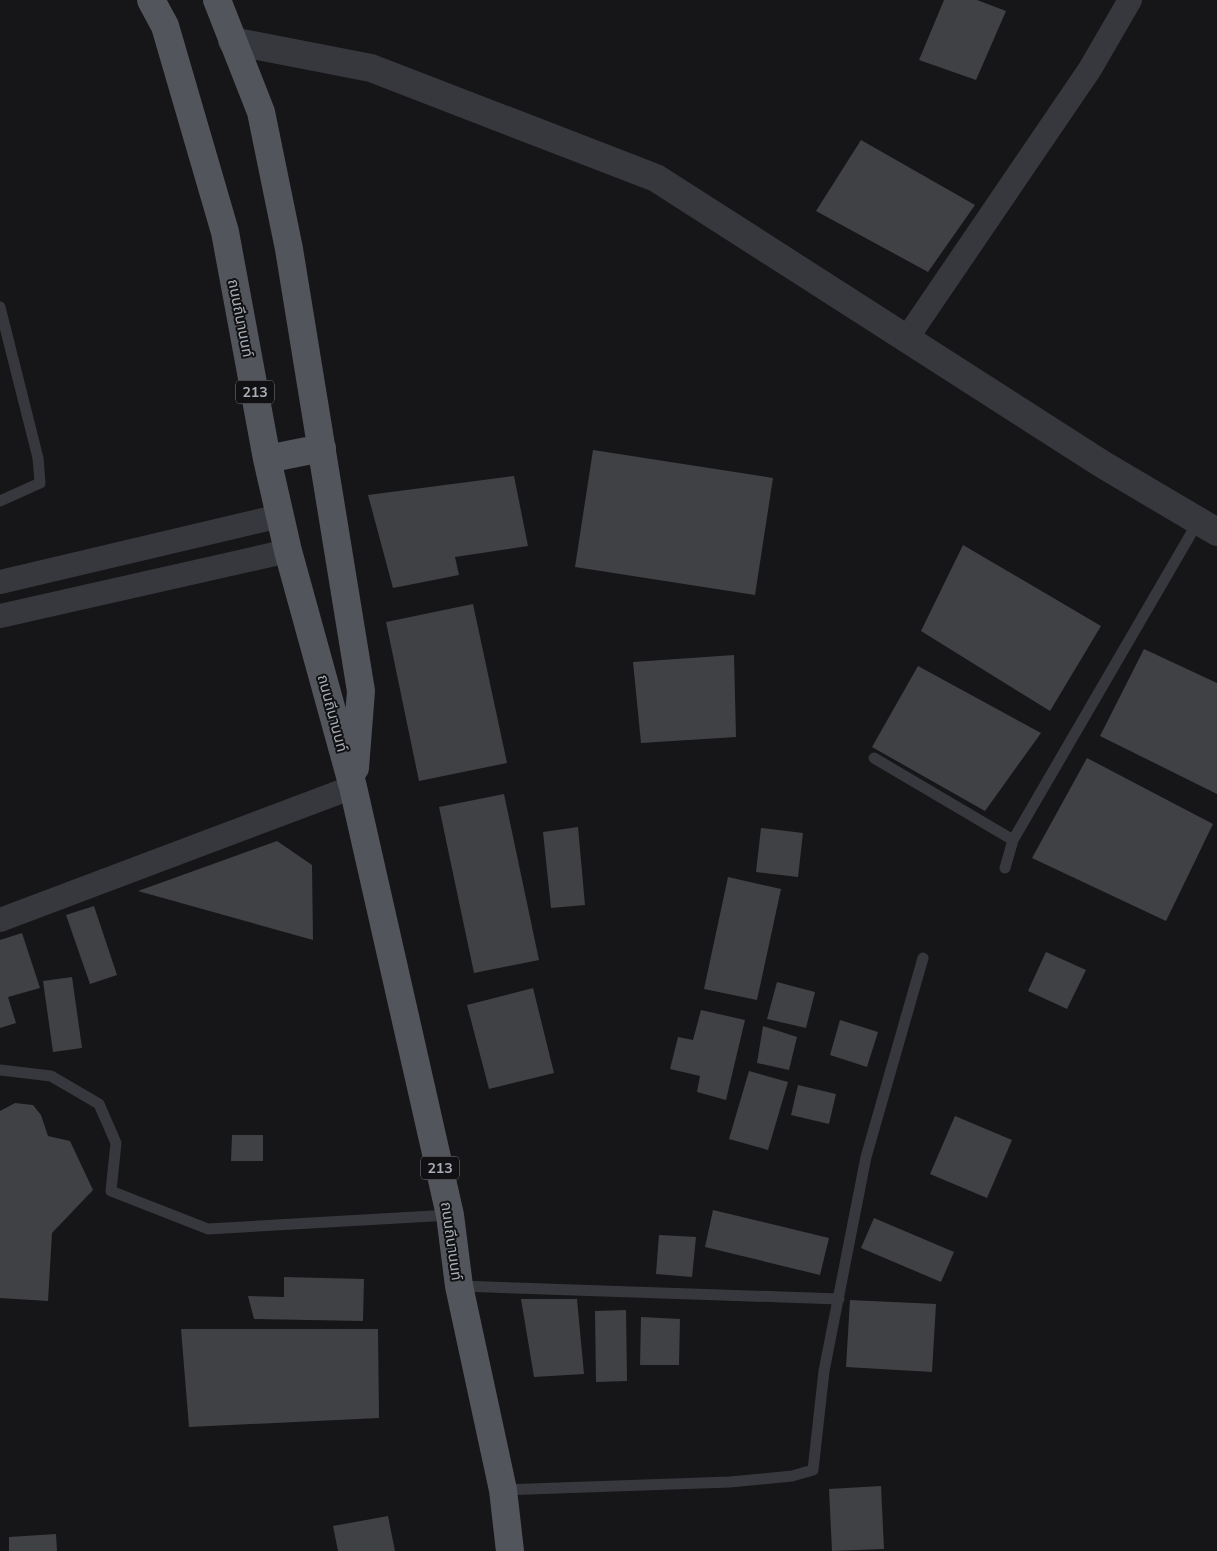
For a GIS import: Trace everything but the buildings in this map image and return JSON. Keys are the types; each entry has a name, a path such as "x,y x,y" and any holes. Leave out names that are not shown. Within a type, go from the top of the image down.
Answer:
{"main road":[{"name":"ถนนถีนานนท์","path":"151,0 165,26 225,232 268,459 288,551 353,787 450,1215 459,1286 502,1490 510,1551"},
{"name":"ถนนถีนานนท์","path":"217,0 261,112 289,249 361,691 353,787"},
{"path":"268,459 322,448"}],"street":[{"path":"907,338 1090,68 1130,0"},
{"path":"232,41 371,68 656,178 1102,464 1208,526"},
{"path":"0,582 280,516"},
{"path":"0,616 288,551"},
{"path":"0,920 353,787"}],"lane":[{"path":"0,307 38,458 40,483 0,501"},
{"path":"1005,868 1013,840 1208,526"},
{"path":"874,758 1013,840"},
{"path":"502,1490 730,1482 792,1476 813,1470 824,1371 866,1157 923,958"},
{"path":"0,1070 51,1076 98,1104 116,1144 111,1191 208,1229 450,1215"},
{"path":"459,1286 839,1299"}]}
